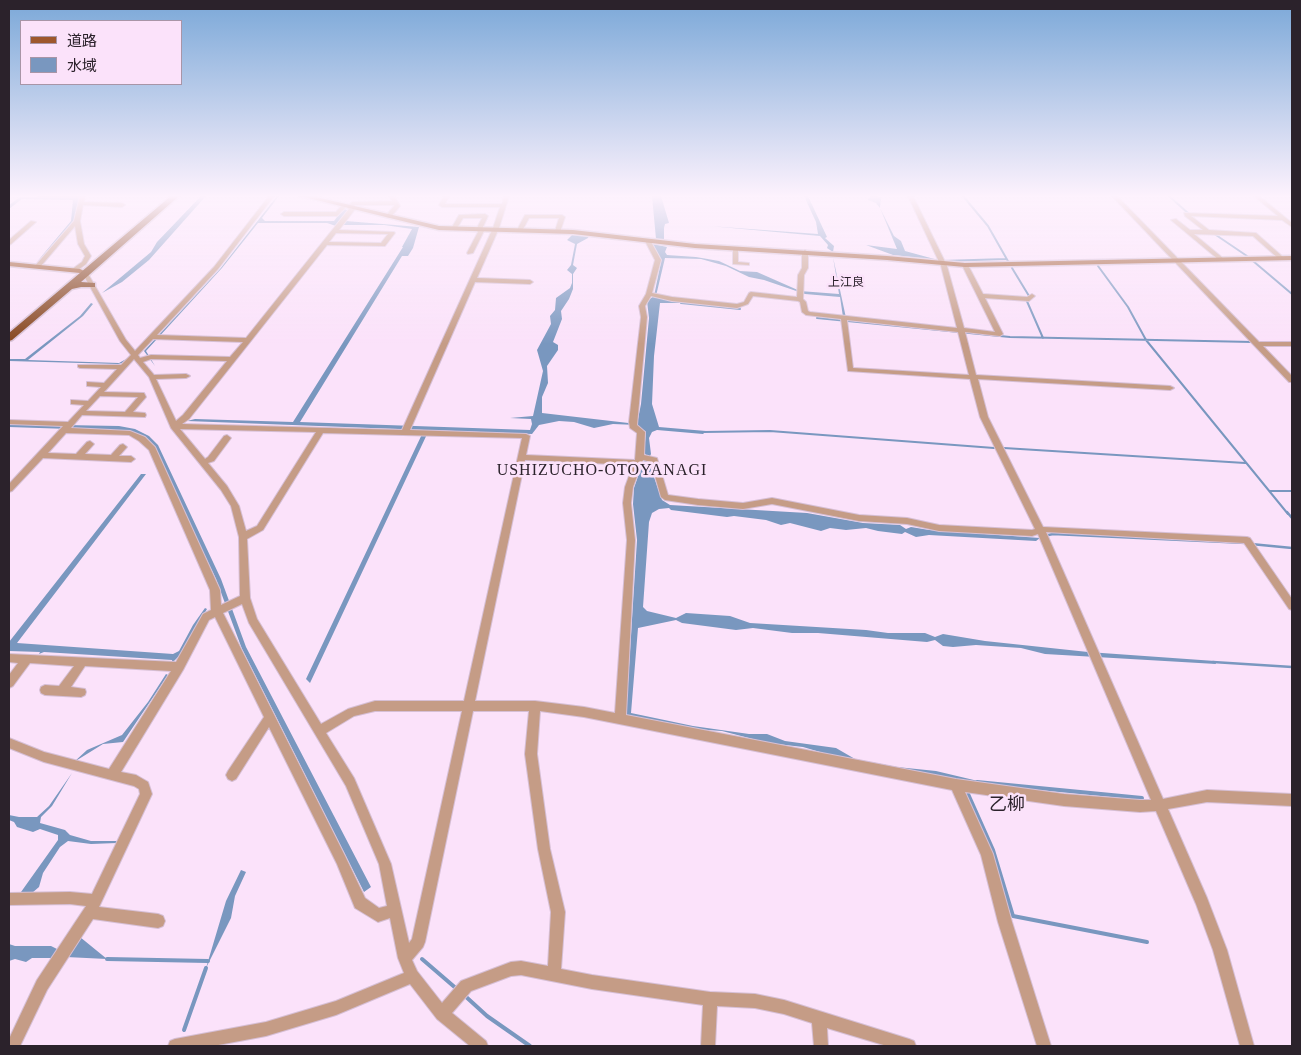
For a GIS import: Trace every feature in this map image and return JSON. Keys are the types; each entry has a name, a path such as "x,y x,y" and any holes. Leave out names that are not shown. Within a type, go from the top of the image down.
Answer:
{"highway":[{"path":"9,330 111,245"},
{"path":"9,338 69,288 80,271 113,245"},
{"path":"69,288 81,284 92,285"}],"main road":[{"path":"701,245 942,261 965,265 1292,258"},
{"path":"9,264 80,271"}],"street":[{"path":"38,266 56,245"},
{"path":"82,245 88,256 80,271 92,285 108,317 142,358 174,426 204,462 235,506 243,537 245,598 252,620 350,782 385,864 405,958 412,976 442,1014 481,1046"},
{"path":"142,358 151,337 216,268 234,245"},
{"path":"174,426 186,417 322,245"},
{"path":"470,254 474,245"},
{"path":"405,432 487,245"},
{"path":"620,719 631,540 627,503 629,487 643,459 641,432 633,424 643,326 642,306 653,294 658,260 650,245"},
{"path":"934,245 942,261 984,417 1042,535 1160,805 1220,950 1247,1046"},
{"path":"1162,245 1292,380"},
{"path":"1204,245 1221,259"},
{"path":"1267,245 1281,258"},
{"path":"735,248 735,263 747,264"},
{"path":"805,252 805,268 801,275 800,294 805,312 808,314 844,321 1000,334 965,265"},
{"path":"472,280 530,282"},
{"path":"653,294 672,299 737,306 746,303 751,294 800,294"},
{"path":"980,296 1028,298"},
{"path":"844,321 850,370 1170,388"},
{"path":"151,337 248,340"},
{"path":"1255,342 1292,344"},
{"path":"9,488 124,367 142,358 232,359"},
{"path":"80,366 124,367"},
{"path":"152,377 186,376"},
{"path":"90,384 106,385"},
{"path":"98,394 141,395 142,398 127,414"},
{"path":"74,402 90,403"},
{"path":"80,413 142,415"},
{"path":"9,422 130,433 142,439 152,449 215,590 219,609 269,718 341,860 360,903 378,915 395,910"},
{"path":"174,426 526,436 418,942 405,958"},
{"path":"243,537 260,528 321,430"},
{"path":"204,462 210,459 227,438"},
{"path":"79,456 90,444"},
{"path":"113,458 123,447"},
{"path":"40,455 131,459"},
{"path":"522,457 654,460 665,497 743,506 772,501 859,518 907,521 939,528 1042,535"},
{"path":"1042,535 1046,529 1249,544 1292,606"},
{"path":"112,775 180,667 206,616 245,598"},
{"path":"9,658 180,667"},
{"path":"9,683 27,659"},
{"path":"62,691 82,662"},
{"path":"45,690 81,692"},
{"path":"535,706 531,754 544,849 558,912 554,974"},
{"path":"319,731 363,707 535,706 620,719 956,785 1064,800 1140,806 1160,805 1207,796 1292,800"},
{"path":"232,774 269,718"},
{"path":"9,743 44,757 136,781 144,786 146,794 92,906 42,985 13,1046"},
{"path":"956,785 987,854 1005,922 1044,1046"},
{"path":"9,899 70,898 92,906 158,921"},
{"path":"442,1014 466,986 511,969 521,968 710,999 755,1001 909,1046"},
{"path":"176,1046 284,1024 336,1008 412,976"},
{"path":"708,1046 710,999"},
{"path":"819,1019 821,1046"}],"water":[{"path":"155,245 162,245 149,260 122,282 102,293 151,252"},
{"path":"240,245 222,268 146,351 155,366 144,351"},
{"path":"403,245 414,245 408,256 402,256 300,422 530,430 531,419 510,418 533,416 543,371 537,350 551,324 550,316 555,310 556,298 570,288 572,283 572,274 567,270 571,265 575,245 577,245 573,265 577,268 573,274 573,289 561,311 562,319 553,342 558,345 558,350 547,366 548,383 542,397 542,413 637,424 641,404 649,318 647,301 654,296 661,262 654,245 667,247 665,252 667,255 719,261 740,271 757,272 800,291 839,294 833,257 846,318 843,317 840,297 805,294 749,277 726,266 701,259 665,258 656,296 683,303 660,303 654,356 652,404 659,427 706,431 703,434 657,430 652,432 649,438 651,454 648,460 662,500 670,505 807,513 863,523 900,525 906,529 911,527 1040,538 1036,541 929,535 916,537 905,532 902,534 866,528 846,530 830,528 821,531 790,523 781,525 766,520 734,516 727,517 671,510 669,508 659,509 652,513 649,522 643,607 647,611 676,618 686,613 730,616 750,623 888,633 925,633 935,637 943,634 985,641 1088,652 1215,661 1216,664 1045,654 1021,648 976,645 953,647 943,646 935,640 927,642 818,633 792,633 753,628 736,630 682,623 676,620 638,628 631,713 693,726 749,734 767,734 785,741 836,748 855,759 897,767 936,771 978,781 979,783 905,772 854,762 803,747 768,743 722,731 694,729 626,715 637,540 633,504 634,488 643,462 646,460 644,452 646,432 637,425 613,424 594,428 574,422 559,421 539,425 532,434 429,430 310,683 306,679 424,430 187,421 195,419 293,422"},
{"path":"828,245 834,246 833,252 827,248"},
{"path":"867,245 897,249 895,245 903,245 905,251 938,260 893,255"},
{"path":"91,303 93,304 83,316 28,360 119,363 128,358 122,363 118,364 9,361 9,359 25,359 80,316"},
{"path":"9,424 119,426 135,429 149,436 158,445 221,579 246,647 371,887 364,892 242,649 216,579 153,447 130,431 9,427"},
{"path":"141,474 146,474 17,643 173,654 179,651 193,625 205,608 207,609 180,655 172,663 172,660 9,651 9,642"},
{"path":"166,674 168,675 123,742 103,744 74,762 87,750 122,735 148,702"},
{"path":"72,773 52,806 41,817 40,823 65,830 70,835 91,841 117,841 117,843 91,844 68,841 60,847 43,873 39,887 32,893 11,893 21,892 58,840 58,835 40,829 33,832 17,827 14,822 9,820 9,815 37,817 49,806"},
{"path":"241,870 246,872 235,896 231,918 206,968 226,901"},
{"path":"80,937 107,959 66,957"},
{"path":"9,944 15,946 51,946 59,950 52,958 32,958 26,962 15,959 9,961"}],"waterway":[{"path":"999,245 1009,263"},
{"path":"1231,245 1247,256"},
{"path":"942,261 1006,259"},
{"path":"1253,261 1292,294"},
{"path":"1098,266 1128,307 1146,340"},
{"path":"1012,268 1029,296 1026,299 1043,338"},
{"path":"681,303 740,309"},
{"path":"817,318 1010,337 1043,338"},
{"path":"1043,338 1146,340"},
{"path":"1146,340 1253,342"},
{"path":"1146,340 1269,491"},
{"path":"1261,342 1292,342"},
{"path":"704,432 770,431 994,448"},
{"path":"1004,448 1245,463"},
{"path":"1269,491 1292,491"},
{"path":"1269,491 1288,514"},
{"path":"1287,512 1292,518"},
{"path":"1044,536 1053,534 1246,543"},
{"path":"1251,544 1292,548"},
{"path":"1213,662 1292,667"},
{"path":"977,782 1142,798"},
{"path":"968,794 993,850 1013,916 1147,942"},
{"path":"107,959 208,961"},
{"path":"422,959 458,990"},
{"path":"184,1030 206,968"},
{"path":"464,995 487,1016 530,1046"}],"district":[{"name":"上江良","path":"846,283"},
{"name":"USHIZUCHO-OTOYANAGI","path":"602,471"},
{"name":"乙柳","path":"1007,805"}]}
